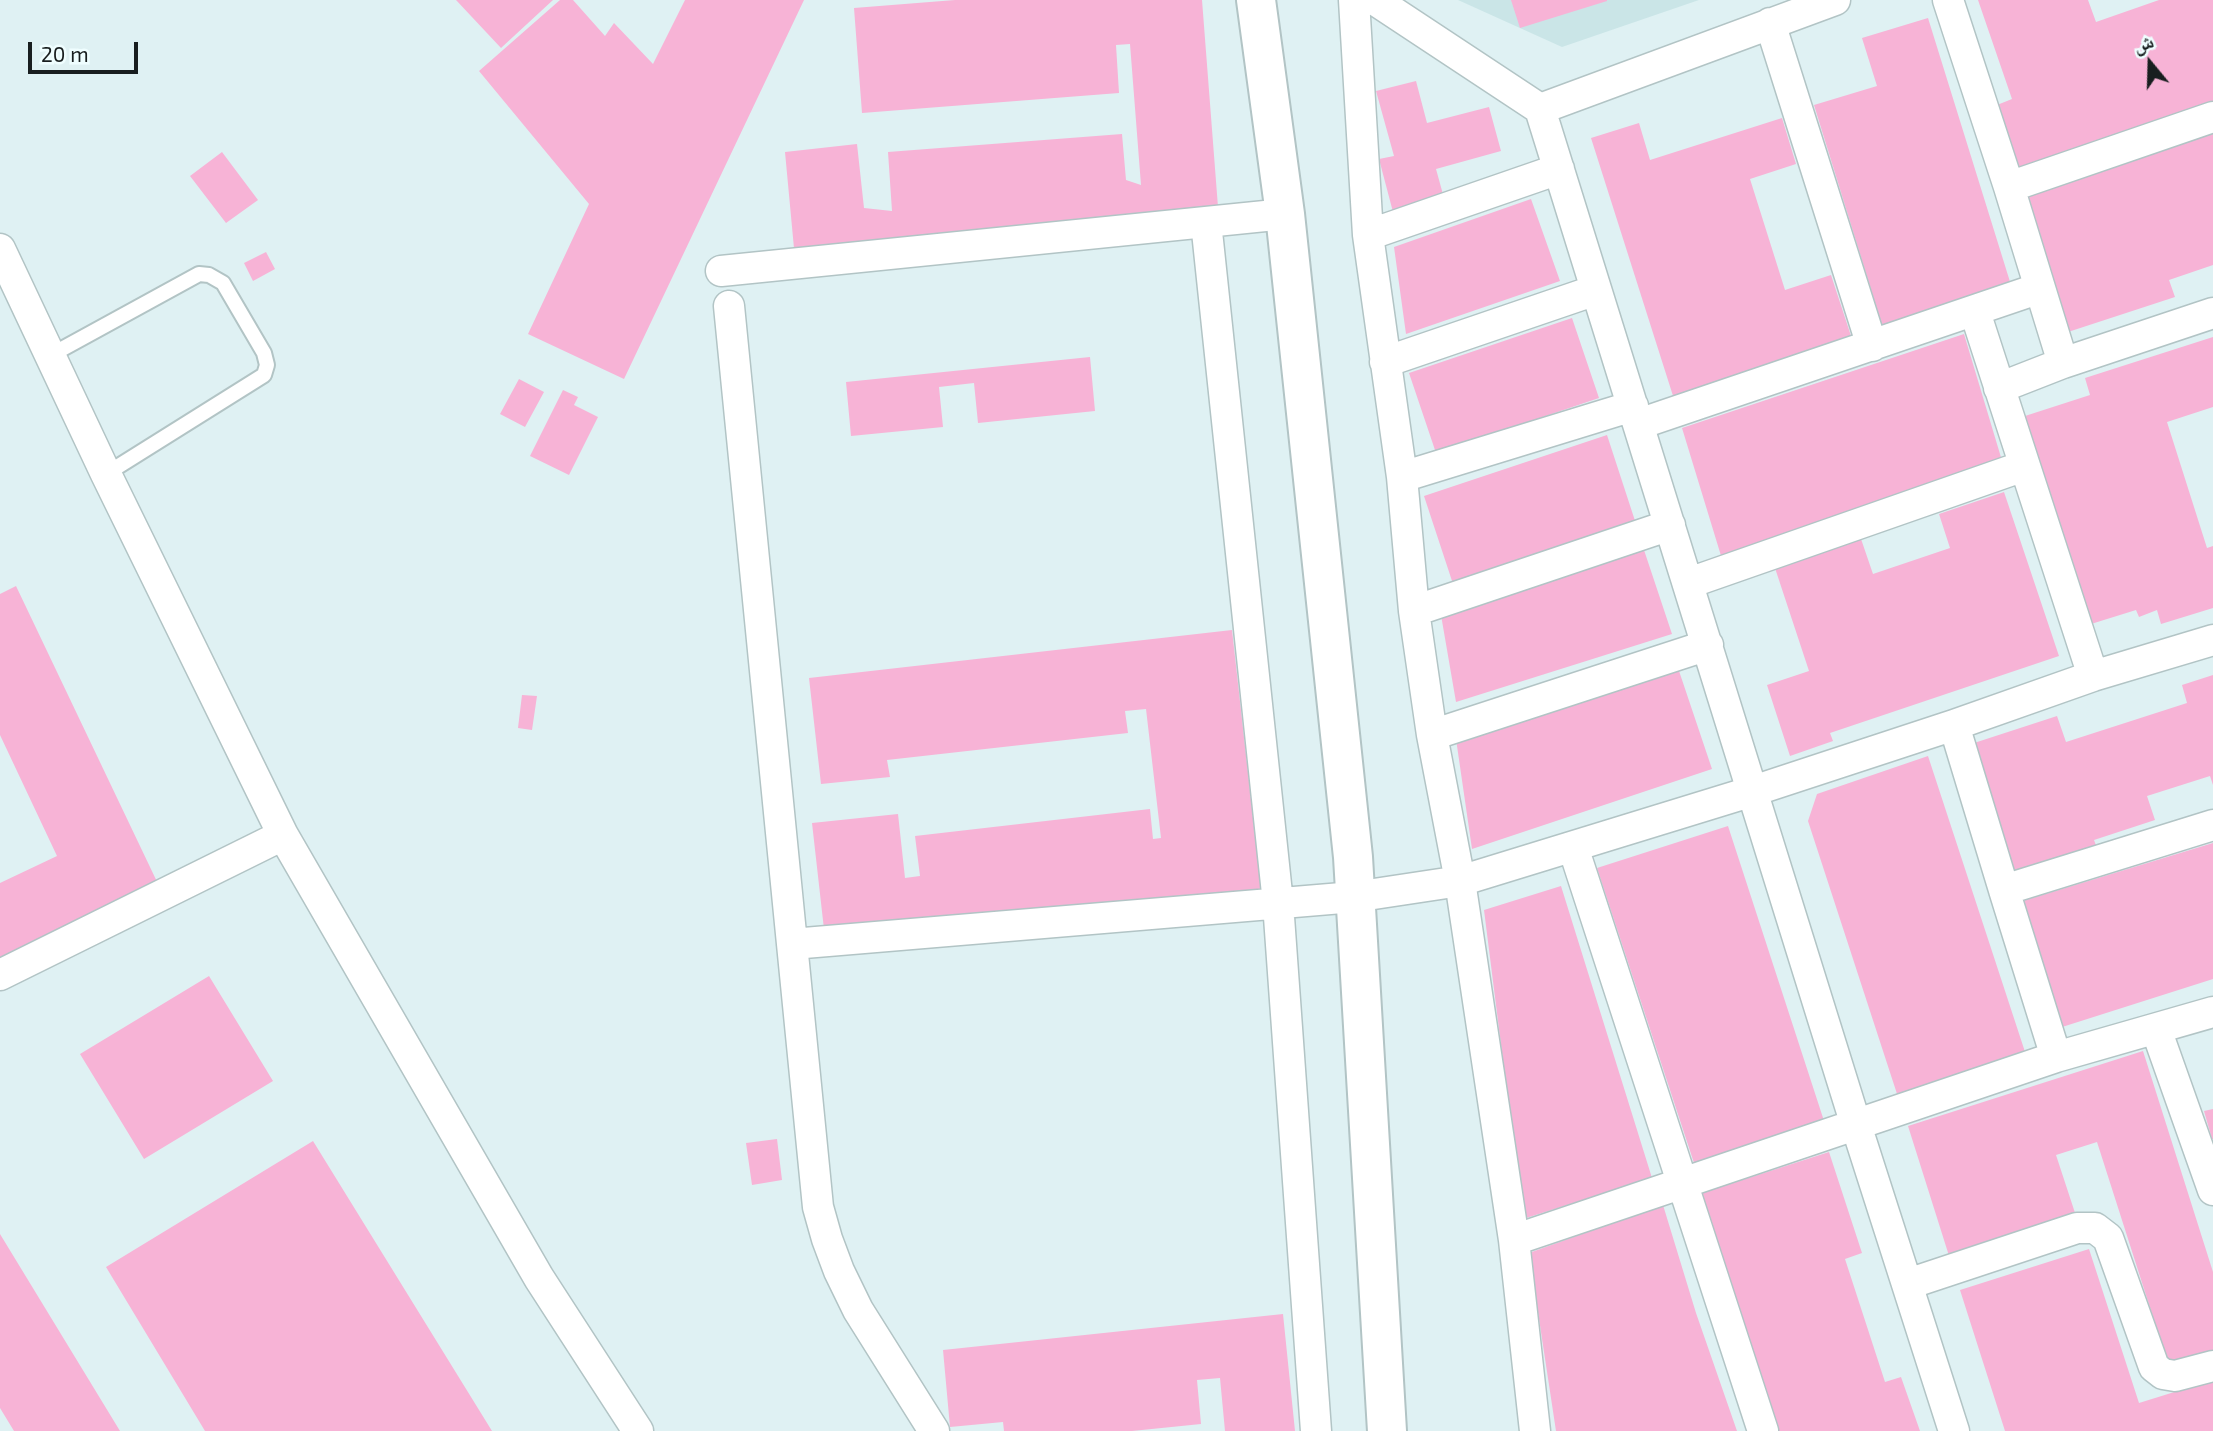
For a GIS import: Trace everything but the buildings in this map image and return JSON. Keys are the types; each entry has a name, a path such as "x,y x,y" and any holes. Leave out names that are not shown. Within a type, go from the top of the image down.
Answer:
{"main road":[{"path":"1256,0 1285,214 1353,857 1387,1431"}],"street":[{"path":"1353,0 1368,235 1402,478 1414,611 1432,735 1460,881 1514,1240 1535,1431"},
{"path":"1376,0 1540,109 1954,1431"},
{"path":"1540,109 1835,0"},
{"path":"1948,0 2063,363"},
{"path":"1770,23 1872,346"},
{"path":"2009,187 2213,117"},
{"path":"1368,235 1559,169"},
{"path":"722,271 1285,214"},
{"path":"1206,222 1278,903 1316,1431"},
{"path":"0,249 106,474 283,835 539,1278 638,1431"},
{"path":"1402,478 1636,415 1872,346 2039,288"},
{"path":"1385,362 1596,290"},
{"path":"729,306 818,1207 839,1270 858,1310 934,1431"},
{"path":"1975,312 2094,676"},
{"path":"1999,387 2213,313"},
{"path":"1689,583 2024,466"},
{"path":"1414,611 1670,525"},
{"path":"792,944 1354,897 1460,881 1754,791 2094,676 2213,640"},
{"path":"1432,735 1708,645"},
{"path":"1954,725 2056,1056"},
{"path":"2004,890 2213,825"},
{"path":"0,975 283,835"},
{"path":"1573,847 1763,1431"},
{"path":"1514,1240 2056,1056 2213,1012"},
{"path":"2156,1029 2213,1190"},
{"path":"1908,1284 2077,1228 2095,1228 2103,1232 2112,1246 2154,1367 2163,1374 2175,1376 2213,1366"}],"lane":[{"path":"51,355 199,274 209,275 223,283 264,353 267,365 264,375 106,474"}],"shaded area":[{"path":"1458,0 1699,0 1562,47"}]}
